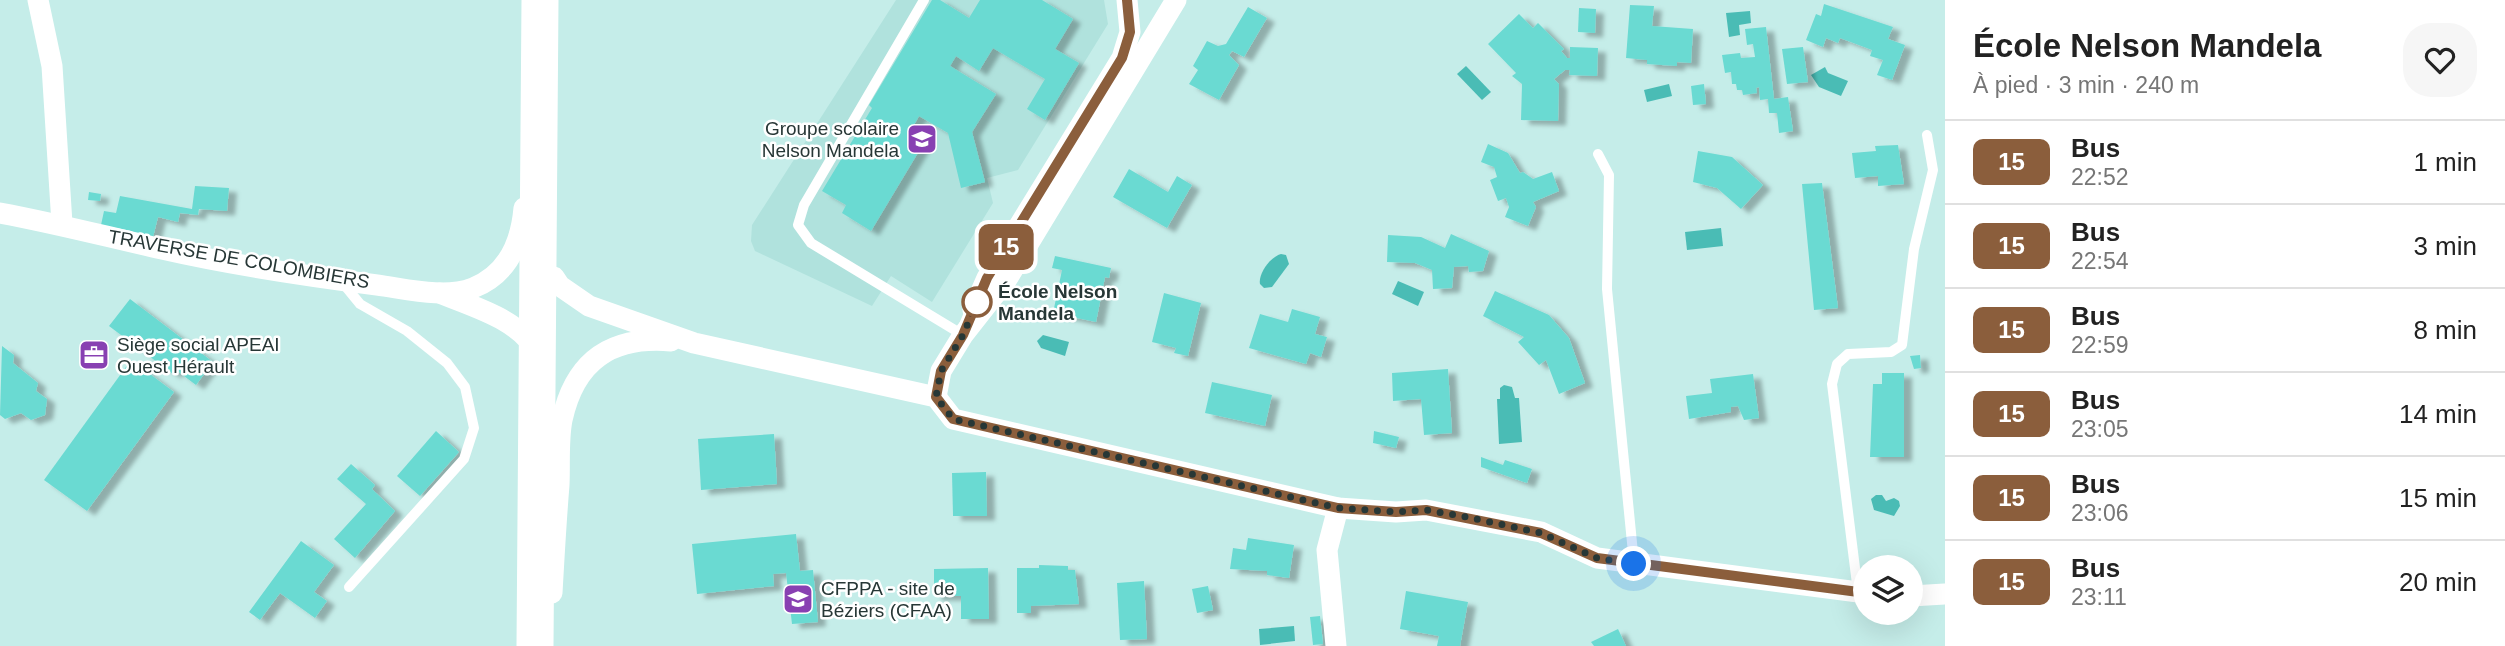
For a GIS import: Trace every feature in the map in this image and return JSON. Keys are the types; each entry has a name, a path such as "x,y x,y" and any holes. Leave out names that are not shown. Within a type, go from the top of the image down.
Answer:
{"highway":[{"path":"535,646 540,0"},
{"path":"549,646 555,0"}],"street":[{"path":"38,0 52,66 62,224"},
{"name":"TRAVERSE DE COLOMBIERS","path":"439,293 471,288 494,276 513,256 522,229 540,0"},
{"path":"963,335 987,278 1122,58 1130,32 1127,0"},
{"path":"936,397 941,371 963,335 1007,279 1176,0"},
{"name":"TRAVERSE DE COLOMBIERS","path":"0,213 62,224 164,250 341,280 439,293 506,322 530,339 537,354"},
{"path":"554,276 560,286 589,306 694,342 936,397 953,419 1338,508 1438,512 1541,533 1597,558 1853,591"},
{"path":"549,646 562,420 576,383 593,359 620,343 649,339 694,342"},
{"path":"1336,646 1327,550 1338,508"},
{"path":"1923,595 1945,594"},
{"path":"1923,599 1945,606"}],"lane":[{"path":"924,0 804,205 798,225 811,243 963,335"},
{"path":"1857,555 1832,384 1837,364 1848,354 1891,352 1902,345 1914,249 1933,170 1927,135"},
{"path":"1598,154 1609,174 1606,289 1634,564"},
{"path":"341,280 360,304 407,331 447,363 465,387 474,428 464,459 349,587"}],"shaded area":[{"name":"Groupe scolaire Nelson Mandela","path":"896,0 1104,0 1108,24 1018,170 987,178 993,203 932,302 891,276 872,306 755,251 751,241 752,225"}],"water":[{"path":"1750,11 1751,23 1739,25 1740,35 1729,37 1726,13"},
{"path":"1466,66 1491,92 1482,100 1457,74"},
{"path":"1825,67 1828,73 1848,81 1841,96 1819,87 1811,75"},
{"path":"1669,84 1672,96 1647,102 1644,90"},
{"path":"1721,228 1723,246 1687,250 1685,232"},
{"path":"1281,254 1286,255 1289,264 1272,287 1264,288 1260,284 1263,271 1269,262"},
{"path":"1398,281 1424,292 1418,306 1392,294"},
{"path":"1043,335 1069,342 1065,356 1041,348 1037,341"},
{"path":"1504,385 1512,387 1515,398 1519,398 1522,442 1499,444 1497,399 1500,399 1500,388"},
{"path":"1882,495 1886,501 1894,498 1899,501 1900,506 1894,516 1874,510 1871,499"},
{"path":"1294,626 1295,641 1260,645 1259,629"}],"building":[{"path":"932,0 940,0 969,18 980,0 1042,0 1073,19 1055,49 1079,63 1045,120 1027,109 1045,79 993,48 979,71 956,56 950,66 996,94 972,132 985,182 961,188 948,133 919,116 910,132 925,141 871,231 842,213 846,205 822,191 872,108 869,105"},
{"path":"1824,4 1893,27 1888,39 1905,45 1892,80 1877,75 1883,60 1870,56 1872,50 1840,38 1838,43 1826,38 1823,47 1806,40 1816,14 1821,16"},
{"path":"1630,5 1654,6 1652,26 1693,29 1691,63 1677,62 1677,66 1647,64 1647,60 1626,58"},
{"path":"1248,7 1267,18 1244,57 1232,51 1229,55 1239,65 1219,100 1189,84 1198,70 1193,66 1207,41 1218,46 1226,44"},
{"path":"1579,8 1596,9 1595,33 1578,32"},
{"path":"1519,14 1533,28 1538,23 1564,49 1561,51 1567,58 1570,58 1570,47 1598,48 1597,76 1569,75 1570,70 1565,70 1554,79 1559,84 1558,121 1521,120 1522,84 1512,76 1516,73 1488,44"},
{"path":"1766,27 1774,99 1788,97 1793,131 1779,133 1777,113 1769,113 1768,99 1760,100 1759,87 1756,88 1757,93 1743,95 1742,90 1737,90 1736,84 1732,84 1731,72 1725,73 1722,55 1740,53 1741,58 1755,57 1753,44 1747,45 1745,29"},
{"path":"1803,47 1808,82 1787,84 1782,49"},
{"path":"1704,84 1706,104 1693,105 1691,86"},
{"path":"1488,144 1508,153 1520,173 1523,172 1533,179 1552,172 1559,191 1533,202 1536,207 1528,226 1505,217 1509,207 1506,198 1498,201 1490,180 1497,177 1494,167 1481,162"},
{"path":"1898,145 1904,184 1878,186 1878,176 1855,178 1852,153 1876,151 1875,146"},
{"path":"1698,151 1732,157 1763,185 1741,209 1717,188 1693,182"},
{"path":"1129,169 1168,192 1177,176 1192,185 1167,228 1113,197"},
{"path":"1822,183 1838,308 1814,310 1802,184"},
{"path":"195,186 229,188 227,211 199,209 198,215 180,213 178,222 158,217 153,237 101,225 104,211 116,213 120,196 192,209"},
{"path":"89,192 101,194 100,201 88,200"},
{"path":"1451,234 1489,251 1483,271 1469,272 1468,266 1454,267 1452,288 1433,289 1432,270 1415,263 1387,262 1388,235 1421,237 1445,248"},
{"path":"1055,256 1111,268 1109,278 1105,277 1096,322 1053,313 1062,270 1052,268"},
{"path":"1495,291 1549,315 1569,338 1585,383 1559,394 1546,360 1539,365 1518,342 1524,337 1483,316"},
{"path":"1164,293 1201,303 1188,356 1174,353 1176,348 1152,342"},
{"path":"130,299 213,362 196,385 176,370 173,374 109,326"},
{"path":"1292,309 1320,317 1315,334 1327,337 1321,357 1310,353 1306,364 1249,348 1260,314 1288,322"},
{"path":"2,346 14,355 13,363 38,383 36,391 47,399 45,415 31,420 21,413 5,419 0,415"},
{"path":"1920,355 1921,368 1914,369 1910,356"},
{"path":"131,360 174,392 87,511 44,480"},
{"path":"1448,369 1452,433 1424,435 1421,399 1393,401 1392,373"},
{"path":"1882,373 1904,373 1904,457 1870,457 1873,384 1882,384"},
{"path":"1753,374 1759,418 1744,420 1738,406 1731,407 1731,412 1689,419 1686,396 1712,393 1710,379"},
{"path":"1212,382 1272,395 1265,426 1205,413"},
{"path":"436,431 459,452 420,496 397,476"},
{"path":"1374,431 1399,437 1396,448 1373,443"},
{"path":"774,434 777,484 701,490 698,439"},
{"path":"1481,457 1503,465 1505,460 1532,469 1527,483 1481,467"},
{"path":"351,464 375,485 372,489 395,511 355,558 334,539 366,504 337,479"},
{"path":"986,472 987,516 953,516 952,473"},
{"path":"796,534 800,571 813,570 818,622 792,624 786,573 773,574 774,586 697,594 692,544"},
{"path":"1248,538 1294,545 1289,578 1267,575 1267,571 1230,569 1233,548 1246,550"},
{"path":"301,541 334,565 314,592 327,601 315,618 280,593 260,620 249,612"},
{"path":"1039,565 1068,566 1068,570 1075,570 1079,604 1031,606 1031,613 1017,613 1017,568 1039,568"},
{"path":"988,568 989,619 961,619 961,596 934,596 934,569"},
{"path":"1144,581 1147,639 1120,640 1117,583"},
{"path":"1208,586 1213,610 1197,613 1192,589"},
{"path":"1406,591 1468,602 1460,646 1437,646 1439,636 1400,629"},
{"path":"1320,616 1323,644 1313,645 1310,617"},
{"path":"1618,629 1626,646 1594,646 1591,642"}],"bus line":[{"name":"15","path":"1127,0 1130,32 1122,58 987,278 963,335 941,371 936,397 953,419 1338,508 1396,512 1426,510 1509,525 1541,533 1597,558 1853,591"}],"place":[{"name":"Groupe scolaire Nelson Mandela","path":"922,139"},
{"name":"École Nelson Mandela","path":"977,302"},
{"name":"Siège social APEAI Ouest Hérault","path":"94,355"},
{"name":"CFPPA - site de Béziers (CFAA)","path":"798,599"}],"route":[{"path":"977,302 978,300 963,335 941,371 936,397 953,419 1338,508 1396,512 1426,510 1509,525 1541,533 1597,558 1634,564"}]}
